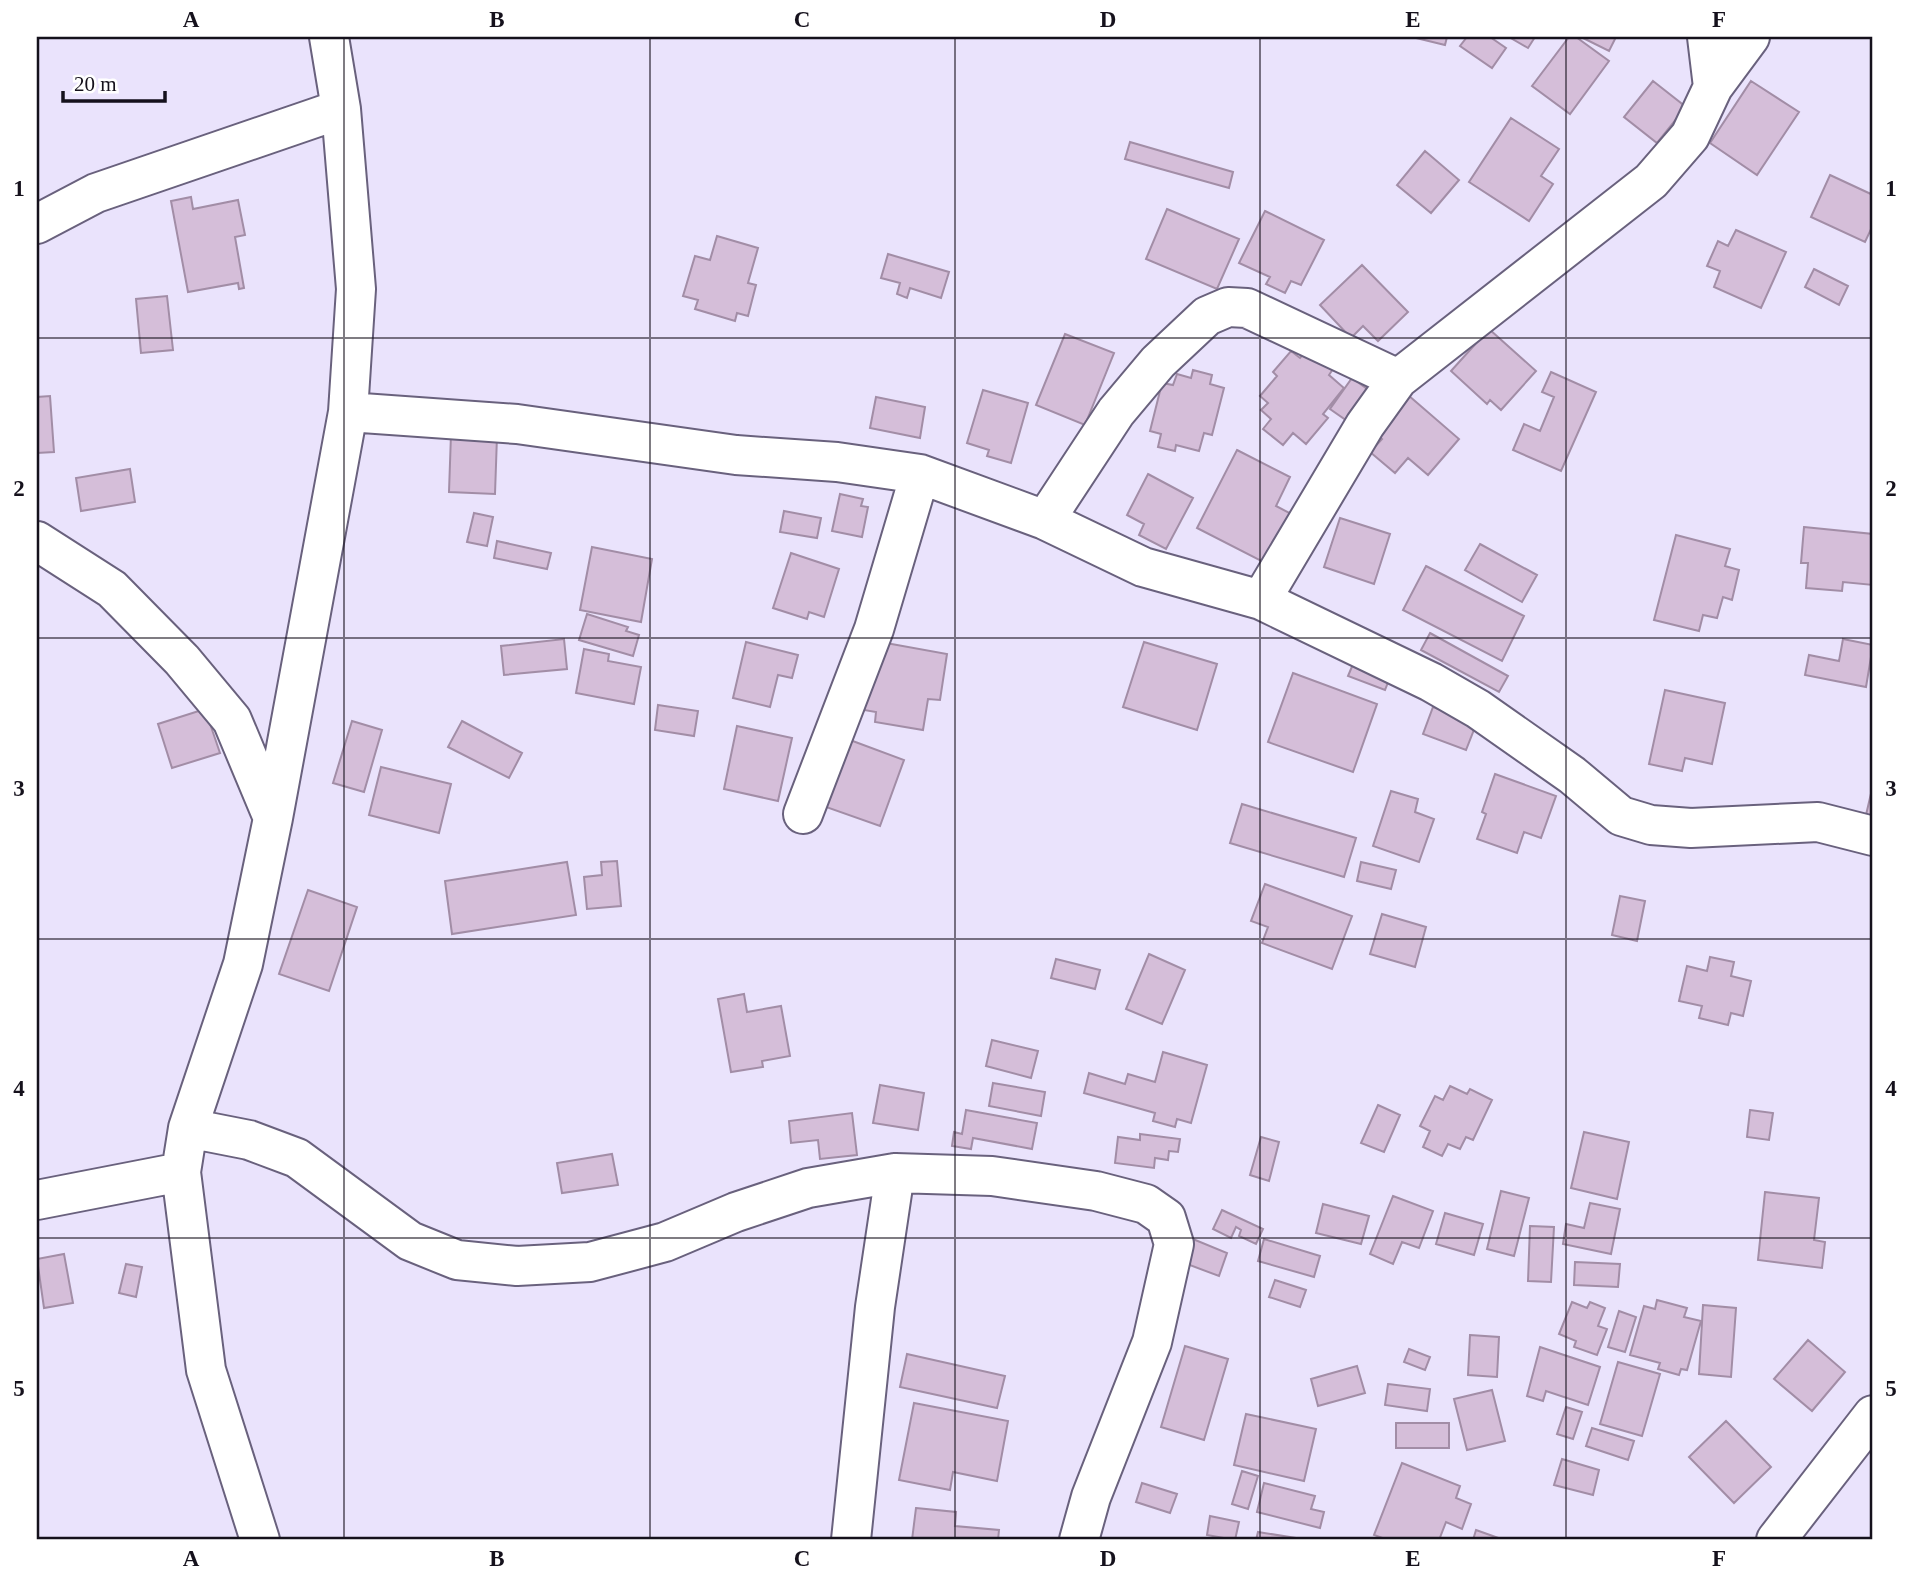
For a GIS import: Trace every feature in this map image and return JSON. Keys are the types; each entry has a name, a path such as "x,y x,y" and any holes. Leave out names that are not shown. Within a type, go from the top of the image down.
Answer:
{"street":[{"path":"260,1540 206,1370 181,1172 188,1128 243,964 273,818 348,412 356,289 341,109 329,37"},
{"path":"1707,37 1713,87"},
{"path":"1261,600 1365,425 1398,379 1651,181 1690,136 1713,87 1751,37"},
{"path":"37,224 96,194 341,109"},
{"path":"1045,520 1116,412 1158,362 1207,316 1228,307 1247,308 1398,379"},
{"path":"348,412 517,424 736,455 838,462 920,474 1045,520 1143,567 1261,600 1431,682 1478,709 1572,775 1622,816 1651,825 1691,828 1818,822 1873,835"},
{"path":"803,814 874,629 920,474"},
{"path":"37,541 112,589 182,660 232,720 273,818"},
{"path":"188,1128 249,1140 297,1158 410,1241 457,1260 517,1266 590,1262 665,1242 736,1212 808,1188 895,1173 992,1176 1096,1191 1146,1204 1166,1218 1174,1244 1152,1342 1091,1497 1079,1540"},
{"path":"37,1200 181,1172"},
{"path":"850,1540 875,1307 895,1173"},
{"path":"1776,1540 1873,1415"}],"building":[{"path":"1412,37 1447,37 1445,45"},
{"path":"1467,37 1490,37 1506,48 1492,68 1460,46"},
{"path":"1509,37 1535,37 1528,48"},
{"path":"1569,37 1576,37 1609,61 1570,114 1532,86"},
{"path":"1581,37 1616,37 1609,51"},
{"path":"1653,81 1686,107 1657,143 1624,117"},
{"path":"1751,81 1799,112 1757,175 1710,143"},
{"path":"1511,118 1559,149 1541,176 1553,184 1529,221 1469,182"},
{"path":"1130,142 1233,172 1229,188 1125,159"},
{"path":"1425,151 1459,180 1431,213 1397,185"},
{"path":"1830,175 1873,195 1873,225 1865,242 1811,217"},
{"path":"191,197 193,209 238,200 245,235 235,237 244,288 239,289 238,283 188,292 171,201"},
{"path":"1167,209 1239,239 1217,289 1146,259"},
{"path":"1265,211 1324,240 1301,285 1291,281 1285,293 1266,284 1270,277 1239,263"},
{"path":"1736,230 1786,252 1761,308 1714,287 1720,271 1707,266 1718,241 1728,246"},
{"path":"717,236 758,248 748,283 756,285 748,316 737,313 735,321 695,309 698,300 683,296 695,256 710,260"},
{"path":"888,254 949,272 941,298 910,288 907,298 897,294 900,283 881,278"},
{"path":"1362,265 1408,312 1378,341 1363,326 1351,338 1320,305"},
{"path":"1814,269 1848,286 1839,305 1805,287"},
{"path":"167,296 173,350 141,353 136,299"},
{"path":"1489,329 1536,371 1501,410 1490,400 1487,404 1451,371"},
{"path":"1065,334 1114,353 1085,425 1036,405"},
{"path":"1308,349 1333,369 1329,375 1344,388 1323,414 1328,418 1306,444 1293,433 1283,445 1263,429 1271,419 1261,410 1268,403 1260,396 1277,376 1273,372 1291,351 1300,358"},
{"path":"1193,370 1212,375 1210,384 1224,388 1212,435 1204,433 1199,451 1176,445 1175,451 1158,447 1161,434 1150,431 1162,383 1173,385 1177,374 1191,378"},
{"path":"1551,372 1596,392 1561,471 1513,450 1524,424 1540,431 1554,397 1542,392"},
{"path":"1352,378 1374,394 1353,425 1330,409"},
{"path":"983,390 1028,403 1011,463 987,456 989,450 967,443"},
{"path":"1408,395 1459,439 1428,475 1408,458 1395,473 1370,452 1382,439 1375,433"},
{"path":"50,396 54,452 37,453 37,397"},
{"path":"876,397 925,407 920,438 870,428"},
{"path":"451,434 497,436 495,494 449,492"},
{"path":"1237,450 1290,477 1276,506 1299,518 1273,567 1197,528"},
{"path":"130,469 135,502 81,511 76,478"},
{"path":"1148,474 1193,498 1166,549 1139,535 1144,524 1127,515"},
{"path":"840,494 863,499 861,506 868,507 862,537 832,531"},
{"path":"784,511 821,518 817,538 780,532"},
{"path":"474,513 493,517 487,546 467,542"},
{"path":"1340,518 1390,534 1374,584 1324,567"},
{"path":"1804,527 1873,534 1873,585 1843,582 1842,591 1806,588 1808,563 1801,563"},
{"path":"1676,535 1730,549 1725,566 1739,570 1732,600 1723,597 1717,618 1703,615 1699,631 1654,620"},
{"path":"497,541 551,553 547,569 494,558"},
{"path":"1480,544 1537,575 1522,602 1465,570"},
{"path":"592,547 652,559 641,622 580,610"},
{"path":"791,553 839,569 824,617 809,612 807,619 773,608"},
{"path":"1426,566 1524,616 1502,661 1403,610"},
{"path":"587,614 628,627 626,631 639,635 633,656 579,640"},
{"path":"1430,633 1508,676 1499,692 1421,650"},
{"path":"564,639 567,669 504,675 501,646"},
{"path":"1843,639 1873,645 1866,687 1805,675 1809,655 1839,661"},
{"path":"875,641 947,654 940,700 928,699 923,730 875,722 876,712 864,710"},
{"path":"746,642 798,655 792,678 778,675 770,707 733,698"},
{"path":"1144,642 1217,664 1197,730 1123,707"},
{"path":"584,649 609,654 608,661 641,667 634,704 576,693"},
{"path":"1356,657 1392,672 1385,690 1348,676"},
{"path":"1293,673 1377,704 1353,772 1268,742"},
{"path":"1665,690 1725,703 1712,764 1685,758 1682,771 1649,764"},
{"path":"658,705 698,711 694,736 655,730"},
{"path":"1433,707 1477,722 1466,750 1423,734"},
{"path":"205,709 220,753 172,768 158,724"},
{"path":"352,721 382,730 364,792 333,783"},
{"path":"462,721 522,753 509,778 448,747"},
{"path":"737,726 792,738 778,801 724,789"},
{"path":"850,740 904,760 880,826 826,807"},
{"path":"381,767 451,784 439,833 369,815"},
{"path":"1495,774 1556,796 1541,838 1524,832 1517,853 1477,839 1486,814 1482,812"},
{"path":"1873,785 1873,816 1866,815"},
{"path":"1391,791 1418,799 1415,812 1434,819 1419,862 1373,846"},
{"path":"1242,804 1356,838 1344,877 1230,843"},
{"path":"617,861 621,906 587,909 584,877 602,875 601,862"},
{"path":"567,862 576,915 452,934 445,881"},
{"path":"1361,862 1396,870 1391,889 1357,881"},
{"path":"1265,884 1352,916 1332,969 1262,943 1268,927 1251,921"},
{"path":"308,890 357,907 329,991 279,974"},
{"path":"1620,896 1645,901 1637,941 1612,935"},
{"path":"1382,914 1426,927 1415,967 1370,954"},
{"path":"1149,954 1185,970 1162,1024 1126,1009"},
{"path":"1710,957 1734,962 1731,976 1751,981 1743,1016 1731,1013 1728,1025 1699,1018 1702,1006 1679,1001 1687,966 1707,971"},
{"path":"1056,959 1100,970 1095,989 1051,978"},
{"path":"744,994 747,1012 781,1006 790,1056 762,1061 763,1067 731,1072 718,999"},
{"path":"992,1040 1038,1051 1031,1078 986,1066"},
{"path":"1163,1052 1207,1065 1191,1123 1177,1119 1175,1127 1153,1121 1155,1113 1084,1093 1089,1073 1125,1084 1128,1074 1155,1082"},
{"path":"993,1083 1045,1092 1041,1116 989,1106"},
{"path":"880,1085 924,1093 918,1130 873,1123"},
{"path":"1450,1086 1467,1094 1470,1089 1492,1100 1473,1140 1466,1137 1460,1149 1448,1144 1442,1156 1423,1147 1430,1131 1420,1126 1435,1096 1443,1100"},
{"path":"1378,1105 1400,1115 1384,1152 1361,1143"},
{"path":"966,1110 1037,1123 1032,1149 973,1138 971,1149 952,1146 954,1132 962,1134"},
{"path":"1750,1110 1773,1113 1769,1140 1747,1137"},
{"path":"852,1113 857,1155 820,1159 818,1140 791,1143 789,1121"},
{"path":"1584,1132 1629,1142 1617,1199 1571,1188"},
{"path":"1140,1134 1180,1139 1178,1152 1169,1151 1168,1160 1155,1158 1154,1168 1115,1163 1118,1137 1140,1140"},
{"path":"1261,1137 1279,1142 1269,1181 1250,1175"},
{"path":"612,1154 618,1185 562,1193 557,1163"},
{"path":"1501,1191 1529,1198 1514,1256 1487,1249"},
{"path":"1765,1192 1819,1198 1814,1240 1825,1242 1822,1268 1758,1260"},
{"path":"1393,1196 1433,1211 1419,1248 1402,1242 1393,1264 1370,1254"},
{"path":"1590,1203 1620,1209 1611,1254 1563,1244 1566,1224 1584,1228"},
{"path":"1323,1204 1369,1216 1361,1244 1316,1233"},
{"path":"1222,1210 1263,1229 1256,1244 1239,1236 1241,1230 1236,1227 1231,1238 1213,1229"},
{"path":"1445,1213 1483,1224 1474,1255 1436,1244"},
{"path":"1530,1226 1554,1227 1551,1282 1528,1281"},
{"path":"1188,1237 1227,1253 1219,1276 1179,1261"},
{"path":"1264,1239 1320,1256 1314,1277 1258,1261"},
{"path":"64,1254 73,1303 44,1308 37,1259"},
{"path":"1575,1262 1620,1264 1618,1287 1574,1285"},
{"path":"126,1264 142,1267 136,1297 119,1293"},
{"path":"1275,1280 1306,1290 1300,1307 1269,1297"},
{"path":"1657,1300 1687,1308 1684,1317 1701,1321 1687,1370 1681,1369 1679,1375 1658,1369 1660,1363 1630,1355 1644,1306 1655,1309"},
{"path":"1572,1302 1587,1308 1590,1302 1605,1308 1598,1326 1607,1329 1597,1355 1574,1347 1576,1341 1559,1334"},
{"path":"1703,1305 1736,1308 1731,1377 1699,1374"},
{"path":"1619,1311 1636,1317 1625,1352 1608,1347"},
{"path":"1470,1335 1499,1337 1497,1377 1468,1375"},
{"path":"1808,1340 1845,1372 1812,1411 1774,1379"},
{"path":"1185,1346 1228,1359 1204,1440 1161,1427"},
{"path":"1540,1347 1600,1367 1588,1405 1546,1391 1543,1401 1527,1396"},
{"path":"1409,1349 1430,1357 1425,1370 1404,1362"},
{"path":"907,1354 1005,1376 997,1408 900,1387"},
{"path":"1618,1362 1660,1374 1642,1436 1600,1424"},
{"path":"1357,1366 1365,1393 1318,1406 1311,1379"},
{"path":"1388,1384 1430,1389 1427,1411 1385,1405"},
{"path":"1492,1390 1505,1441 1467,1450 1454,1399"},
{"path":"914,1403 1008,1421 997,1481 953,1472 950,1490 899,1480"},
{"path":"1566,1407 1582,1412 1573,1439 1557,1434"},
{"path":"1246,1414 1316,1429 1304,1481 1234,1465"},
{"path":"1726,1421 1771,1467 1734,1503 1689,1457"},
{"path":"1396,1423 1449,1423 1449,1448 1396,1448"},
{"path":"1592,1428 1634,1441 1628,1460 1586,1446"},
{"path":"1562,1459 1599,1470 1593,1495 1554,1485"},
{"path":"1402,1463 1460,1486 1456,1498 1471,1504 1462,1529 1446,1522 1439,1540 1388,1540 1374,1535"},
{"path":"1242,1471 1258,1476 1248,1509 1232,1504"},
{"path":"1142,1483 1177,1494 1170,1513 1136,1502"},
{"path":"1264,1483 1315,1496 1311,1509 1324,1512 1320,1528 1257,1512"},
{"path":"916,1508 956,1512 955,1526 999,1530 998,1540 912,1540"},
{"path":"1210,1516 1239,1522 1235,1540 1207,1535"},
{"path":"1476,1530 1504,1540 1473,1540"},
{"path":"1258,1532 1303,1539 1303,1540 1256,1540"}]}
